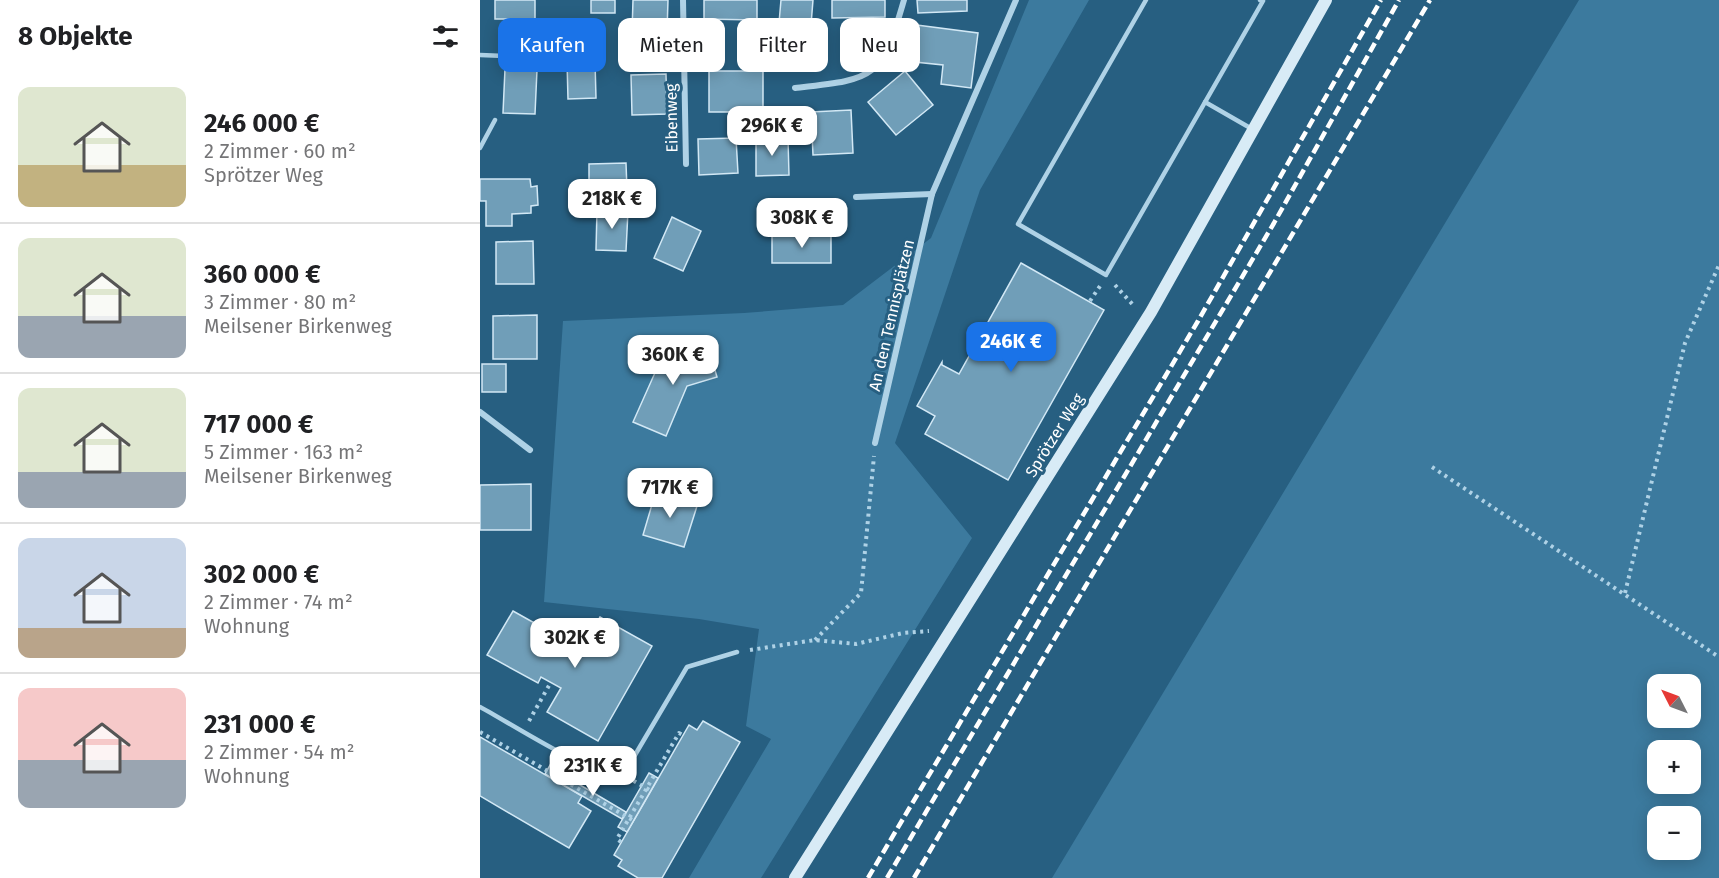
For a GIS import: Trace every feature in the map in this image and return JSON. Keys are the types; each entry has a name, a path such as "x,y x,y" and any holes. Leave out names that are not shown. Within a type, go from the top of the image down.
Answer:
{"street":[{"name":"Eibenweg","path":"683,0 686,164"},
{"path":"795,88 854,82 877,68 892,44 904,0"},
{"name":"An den Tennisplätzen","path":"875,443 933,194 1016,0"},
{"name":"Sprötzer Weg","path":"795,878 1152,312 1326,0"},
{"path":"856,197 933,194"},
{"path":"480,412 530,450"}],"lane":[{"path":"1146,0 1017,224 1106,275 1263,1 1260,0"},
{"path":"480,55 498,56"},
{"path":"1205,102 1255,131"},
{"path":"480,148 495,120"},
{"path":"480,707 589,767 613,769 626,765 635,755 687,667 737,652"}],"path":[{"path":"1625,593 1685,343 1719,265"},
{"path":"814,640 861,593 875,443"},
{"path":"1432,467 1719,657"},
{"path":"737,652 814,640 856,644 903,633 933,630"},
{"path":"523,731 550,682"},
{"path":"480,732 578,791 634,821"},
{"path":"621,842 617,840 649,790 664,757 679,732 684,735"},
{"path":"664,757 669,760"},
{"path":"613,769 649,790"}],"shaded area":[{"path":"1029,0 1089,0 980,190 895,443 972,538 761,878 689,878 771,739 746,726 759,629 699,619 544,602 563,321 744,313 843,305 931,238"},
{"path":"1579,0 1719,0 1719,878 1052,878"}],"building":[{"path":"495,0 535,0 535,18 495,19"},
{"path":"591,0 615,0 615,13 591,13"},
{"path":"633,0 668,0 667,18 632,18"},
{"path":"704,0 757,0 757,18 704,18"},
{"path":"781,0 813,0 812,18 779,18"},
{"path":"832,0 885,0 885,17 832,18"},
{"path":"917,0 967,0 967,11 918,13"},
{"path":"920,25 978,33 971,88 941,84 943,65 920,63"},
{"path":"505,72 537,72 535,114 503,113"},
{"path":"567,72 595,72 596,98 568,99"},
{"path":"709,72 763,72 763,112 709,112"},
{"path":"906,72 933,105 896,135 868,102"},
{"path":"666,74 667,114 632,115 631,75"},
{"path":"851,110 853,153 813,155 811,112"},
{"path":"736,138 738,173 699,175 698,139"},
{"path":"788,138 789,175 756,176 756,139"},
{"path":"626,163 627,190 589,191 589,164"},
{"path":"480,179 530,179 531,187 537,186 538,205 531,206 531,213 512,214 512,226 486,226 486,201 480,201"},
{"path":"597,210 628,211 626,251 596,250"},
{"path":"672,217 701,231 683,271 654,258"},
{"path":"772,234 831,234 831,263 772,263"},
{"path":"533,241 534,284 496,284 496,242"},
{"path":"1021,263 1104,310 1008,480 925,434 935,416 917,406 942,362 942,365 959,374"},
{"path":"537,315 537,359 493,359 493,316"},
{"path":"707,343 717,377 687,386 666,436 633,422 662,357"},
{"path":"482,364 506,364 506,392 482,392"},
{"path":"531,484 531,530 480,530 480,485"},
{"path":"656,491 698,503 684,547 643,535"},
{"path":"513,611 563,639 557,648 576,659 600,617 652,646 598,741 547,712 561,688 541,677 538,683 487,655"},
{"path":"703,721 740,742 662,878 638,878 618,866 622,860 614,855 689,725 697,730"},
{"path":"480,737 582,796 578,803 591,811 569,848 480,796"},
{"path":"554,758 570,767 560,783 545,774"},
{"path":"649,773 658,778 627,832 618,827"},
{"path":"565,776 626,812 622,819 560,783"}],"railway":[{"path":"868,878 1198,321 1381,0"},
{"path":"887,878 1274,223 1399,0"},
{"path":"914,878 1430,0"}]}
